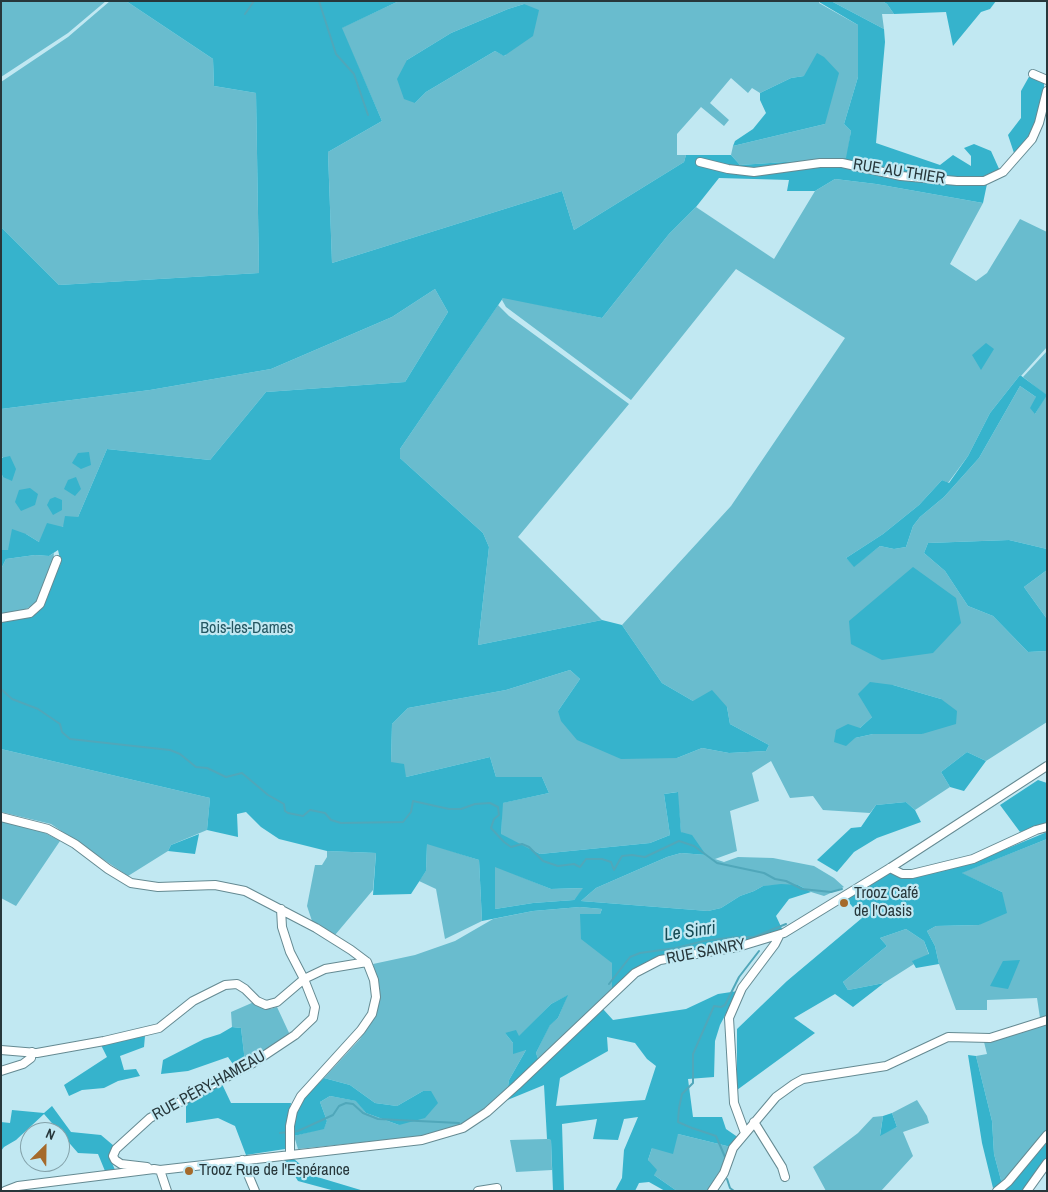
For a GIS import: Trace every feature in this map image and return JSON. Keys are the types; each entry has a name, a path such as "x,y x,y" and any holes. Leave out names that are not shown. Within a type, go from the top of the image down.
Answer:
{"street":[{"path":"1033,74 1047,80"},
{"name":"RUE AU THIER","path":"700,162 754,172 820,163 842,163 901,176 957,181 984,181 1003,172 1032,139 1039,123 1047,91"},
{"path":"1,618 30,613 40,604 57,560"},
{"name":"RUE SAINRY","path":"5,1191 18,1186 157,1169 422,1140 463,1128 487,1112 517,1085 635,973 660,960 738,947 779,936 890,868 1047,766"},
{"path":"1,817 48,828 75,844 108,869 131,883 158,887 226,886 246,891 316,928 368,962 374,980 376,997 372,1014 361,1030 301,1096 293,1111 290,1126 290,1155"},
{"path":"890,868 902,874 912,874 973,859 1036,830 1047,827"},
{"name":"RUE PÉRY-HAMEAU","path":"157,1169 121,1164 115,1160 116,1150 150,1118 253,1063 295,1035 313,1018 315,1007 290,952 282,927 281,909"},
{"path":"745,1133 734,1102 729,1018 742,988 779,936"},
{"path":"1,1050 32,1052 104,1041 160,1028 193,1001 225,985 237,984 257,1001 266,1005 277,1002 304,980 324,969 368,962"},
{"path":"712,1191 724,1173 733,1148 745,1133 776,1097 803,1079 875,1068 895,1062 948,1037 990,1038 1047,1020"},
{"path":"1,1071 23,1064 31,1058 32,1052"},
{"path":"754,1122 782,1167 785,1177"},
{"path":"997,1191 1008,1182 1047,1135"},
{"path":"242,1160 255,1191"},
{"path":"1027,1191 1047,1163"},
{"path":"157,1169 167,1191"},
{"path":"478,1191 497,1188"}],"shaded area":[{"path":"1,1 106,1 68,33 1,77"},
{"path":"110,1 126,1 213,59 214,86 256,93 259,273 59,285 1,227 1,82 68,37"},
{"path":"399,1 819,1 819,3 858,25 858,77 844,124 851,131 847,158 740,165 731,155 733,146 825,124 804,76 791,78 760,93 752,88 748,93 731,78 710,103 729,120 724,126 701,107 677,134 677,155 686,155 684,162 574,230 562,191 332,263 328,152 382,121 341,28","holes":["524,4 505,56 495,51 426,92 415,103 407,60 451,33"]},
{"path":"831,1 882,1 887,4 894,14 882,14 884,29"},
{"path":"835,179 876,184 983,203 950,264 976,281 987,273 1020,219 1047,232 1047,347 1020,375 990,413 968,456 948,483 942,480 919,505 883,534 846,558 854,566 880,546 894,549 906,547 913,526 920,517 944,497 979,458 1020,386 1036,397 1035,414 1046,395 1023,377 1047,351 1047,549 1009,540 928,543 924,553 945,571 968,606 993,616 1028,652 1047,651 1047,722 986,761 967,752 941,772 950,787 915,810 906,802 876,805 870,813 823,810 813,796 790,798 771,761 752,773 759,801 730,811 737,851 715,859 724,862 738,857 773,858 814,866 834,878 844,887 824,896 798,885 763,886 740,896 721,908 708,911 581,901 596,888 667,857 681,853 706,855 681,832 677,792 664,794 670,835 650,843 540,854 501,835 502,803 549,793 542,777 496,777 490,757 406,777 391,762 392,724 408,708 506,690 570,670 580,679 558,711 677,758 702,748 729,753 766,751 769,745 730,724 727,707 693,701 662,683 622,625 731,506 845,338 736,269 631,400 506,307 502,300 503,297 602,318 669,234 696,207 774,259 815,191","holes":["893,685 941,699 922,734 873,734 855,738 860,728 872,717"]},
{"path":"435,289 448,312 405,382 266,392 210,460 107,449 78,517 39,542 26,534 8,550 1,550 1,473 3,477 3,457 1,458 1,409 150,390 271,369 392,317"},
{"path":"498,305 509,316 629,404 518,537 602,620 478,645 489,547 483,533 400,458 400,449"},
{"path":"54,553 52,570 37,603 22,611 1,615 1,569 6,559 35,555 49,556"},
{"path":"1047,570 1047,619 1024,587"},
{"path":"1,749 210,798 207,830 171,845 168,851 128,876 51,824 1,812"},
{"path":"1,820 34,827 60,841 16,906 1,898"},
{"path":"1047,839 1047,1017 1040,1018 1037,998 987,1000 987,1010 956,1010 939,964 935,946 927,931 936,926 979,925 1002,892 961,873"},
{"path":"427,843 479,860 482,921 445,939 436,889 419,881 426,871"},
{"path":"327,851 376,853 373,890 335,935 312,921 307,906 315,865 322,865 327,857"},
{"path":"495,866 551,889 584,888 574,900 533,903 495,909"},
{"path":"580,907 602,909 600,914 612,963 612,990 539,1061 536,1053 550,1024 558,1018 567,996 551,1004 519,1037 505,1033 513,1043 526,1050 509,1080 507,1093 460,1126 423,1136 298,1149 294,1136 324,1128 327,1121 320,1102 330,1096 357,1101 366,1113 399,1125 431,1091 423,1091 397,1106 375,1103 350,1085 324,1078 360,1039 377,1012 380,992 373,964 415,955 455,941 493,919 533,911"},
{"path":"906,929 924,941 929,955 913,961 914,964 884,983 848,990 843,982 887,946 880,938"},
{"path":"254,1002 270,1009 277,1007 290,1035 253,1059 245,1062 241,1028 232,1027 231,1012"},
{"path":"1047,1023 1047,1131 1002,1184 994,1154 992,1121 976,1056 987,1054 984,1042 1013,1035"},
{"path":"917,1100 929,1123 903,1132 913,1156 881,1191 826,1191 813,1167 858,1133 873,1117 883,1116 880,1135 897,1127 892,1113"},
{"path":"678,1134 731,1147 721,1172 710,1190 677,1191 654,1175 648,1160 652,1148"},
{"path":"510,1140 551,1140 552,1170 516,1172"}],"green space":[{"name":"Bois-les-Dames","path":"126,1 399,1 342,28 382,121 328,152 332,263 562,191 574,230 684,162 686,155 731,155 740,165 846,158 851,131 844,124 858,77 858,25 819,1 831,1 884,29 885,42 876,143 940,165 953,155 971,166 971,156 964,148 974,144 991,151 1000,171 987,184 983,203 876,184 835,179 815,191 787,191 789,180 719,178 696,207 669,234 602,318 503,298 400,449 400,458 483,533 489,547 478,645 602,620 622,625 662,683 693,701 712,690 727,707 730,724 769,745 766,751 729,753 702,748 677,758 621,759 577,740 561,721 558,711 580,679 570,670 506,690 408,708 392,724 391,762 404,764 406,777 490,757 496,777 542,777 549,793 503,803 501,834 540,854 650,843 670,835 664,794 678,792 681,832 692,835 706,855 681,853 667,857 596,888 581,901 708,911 721,908 740,896 763,886 798,885 811,892 789,899 776,916 784,933 660,960 635,973 612,990 612,963 581,939 580,914 600,914 602,909 580,907 533,911 482,921 479,860 427,844 426,871 411,894 373,895 376,853 327,851 279,839 261,827 246,812 237,814 238,837 207,830 210,798 1,749 1,619 34,615 61,563 58,550 49,556 35,555 6,559 1,569 1,550 8,550 12,529 26,534 39,542 47,523 63,527 65,516 78,517 107,449 210,460 266,392 405,382 448,312 435,289 392,317 271,369 150,390 1,409 1,227 59,285 259,273 256,93 214,86 213,59","holes":["495,867 551,889 583,888 574,900 533,903 495,909"]},
{"path":"882,1 996,1 990,9 981,12 953,46 946,12 894,14 887,4"},
{"path":"524,4 539,10 533,36 504,56 495,51 426,92 415,103 404,99 397,79 407,60 451,33"},
{"path":"817,53 824,57 839,73 825,124 733,146 735,141 753,129 766,113 760,100 760,93 791,78 804,76"},
{"path":"1030,75 1044,81 1044,113 1035,133 1015,156 1008,135 1021,118 1021,91"},
{"path":"986,343 994,349 981,370 972,355"},
{"path":"1020,375 1047,395 1035,414 1030,408 1036,397 1020,386 979,458 944,497 920,517 913,526 906,547 894,549 880,546 854,567 846,558 883,534 919,505 942,480 949,483 968,456 990,413"},
{"path":"89,452 91,465 81,469 72,463 78,453"},
{"path":"10,456 16,469 12,481 3,477 1,473 1,458"},
{"path":"76,477 81,489 75,496 64,489 68,480"},
{"path":"30,488 38,494 35,505 21,511 15,502 19,490"},
{"path":"55,497 62,500 62,510 53,515 47,505 50,499"},
{"path":"1009,540 1047,549 1047,570 1024,587 1047,619 1047,651 1028,652 993,616 968,606 945,571 924,553 928,543"},
{"path":"913,567 956,598 961,623 933,653 882,660 851,644 849,621"},
{"path":"870,682 893,685 941,699 957,711 956,724 922,734 873,734 855,738 846,746 834,742 836,730 848,724 860,728 872,717 858,694"},
{"path":"967,752 986,761 964,791 950,787 941,772"},
{"path":"1038,780 1047,783 1047,824 1020,832 1000,805"},
{"path":"906,802 915,810 921,822 877,838 854,852 837,872 817,860 851,828 861,827 876,805"},
{"path":"1047,832 1047,839 962,873 1002,892 1007,913 979,925 936,926 927,931 935,946 939,964 916,968 912,961 929,954 924,941 906,929 880,938 887,946 843,982 848,990 884,983 853,1007 835,994 794,1018 815,1033 737,1090 737,1029 787,981 862,918 846,899 891,871 903,878 972,863"},
{"path":"199,834 195,854 168,851 171,845"},
{"path":"1020,960 1008,989 990,986 1003,961"},
{"path":"738,991 720,1025 715,1041 714,1077 688,1079 693,1117 722,1117 726,1129 739,1138 731,1147 678,1134 673,1154 652,1148 648,1160 657,1170 654,1175 677,1191 665,1191 649,1182 639,1183 635,1191 615,1191 622,1178 624,1150 638,1117 624,1119 618,1140 593,1139 597,1119 562,1124 564,1191 553,1191 551,1140 547,1139 544,1085 505,1101 523,1082 603,1009 613,1020 686,1009 718,994","holes":["607,1037 635,1043 647,1059 656,1066 645,1100 556,1106 560,1078 608,1051"]},
{"path":"568,995 558,1018 550,1025 536,1053 539,1061 507,1093 509,1080 526,1050 513,1054 513,1043 505,1033 516,1030 519,1036 551,1004"},
{"path":"232,1027 241,1028 245,1062 235,1067 228,1057 188,1071 161,1074 163,1060"},
{"path":"145,1036 144,1047 120,1056 124,1070 136,1069 140,1076 118,1081 104,1088 82,1090 69,1096 64,1085 107,1057 101,1045"},
{"path":"968,1055 976,1056 992,1121 994,1154 1002,1184 993,1188 982,1143"},
{"path":"324,1078 350,1085 375,1103 397,1106 423,1091 431,1091 438,1103 425,1118 399,1125 366,1113 356,1101 330,1096 320,1102 327,1121 324,1129 294,1136 293,1120 301,1101"},
{"path":"222,1084 231,1103 291,1103 285,1149 246,1155 235,1126 218,1118 186,1123 186,1102"},
{"path":"52,1106 64,1122 51,1122 44,1114 35,1122 20,1122 20,1136 1,1151 1,1122 10,1123 12,1110 44,1113"},
{"path":"892,1113 897,1127 880,1136 883,1116"},
{"path":"70,1131 101,1135 114,1146 110,1158 115,1170 105,1171 98,1154 78,1153 70,1144"},
{"path":"1047,1142 1047,1159 1024,1191 1002,1191 1010,1185"},
{"path":"284,1159 294,1159 314,1176 364,1191 335,1191 298,1181"}],"waterway":[{"path":"245,14 254,1"},
{"path":"319,1 336,54 354,74 368,115"},
{"path":"1,689 12,699 38,709 60,724 62,732 70,739 170,750 180,754 196,767 207,768 226,777 242,773 268,795 284,804 285,811 288,813 303,816 310,810 325,813 331,820 341,823 403,822 411,812 413,801 449,809 461,809 475,804 490,803 498,807 499,815 494,819 491,828 504,842 511,847 522,844 529,847 543,861 558,866 574,864 580,867 586,859 602,859 611,862 614,870 622,856 645,857 679,841 694,846 717,863 764,873 802,889 831,892 842,889"},
{"name":"Le Sinri","path":"609,984 630,957 640,953 676,948 704,941 754,937 786,924"},
{"path":"725,1157 716,1136 678,1122 679,1108 682,1094 693,1083 693,1054 714,1006 721,1007 725,1005 739,977 759,951"},
{"path":"293,1132 333,1115 339,1106 346,1103 353,1104 363,1113 378,1119 459,1123"},
{"path":"280,1133 288,1132"},
{"path":"727,1179 730,1188 734,1191"}],"place":[{"name":"Trooz Café de l'Oasis","path":"844,903"},
{"name":"Trooz Rue de l'Espérance","path":"189,1171"}]}
